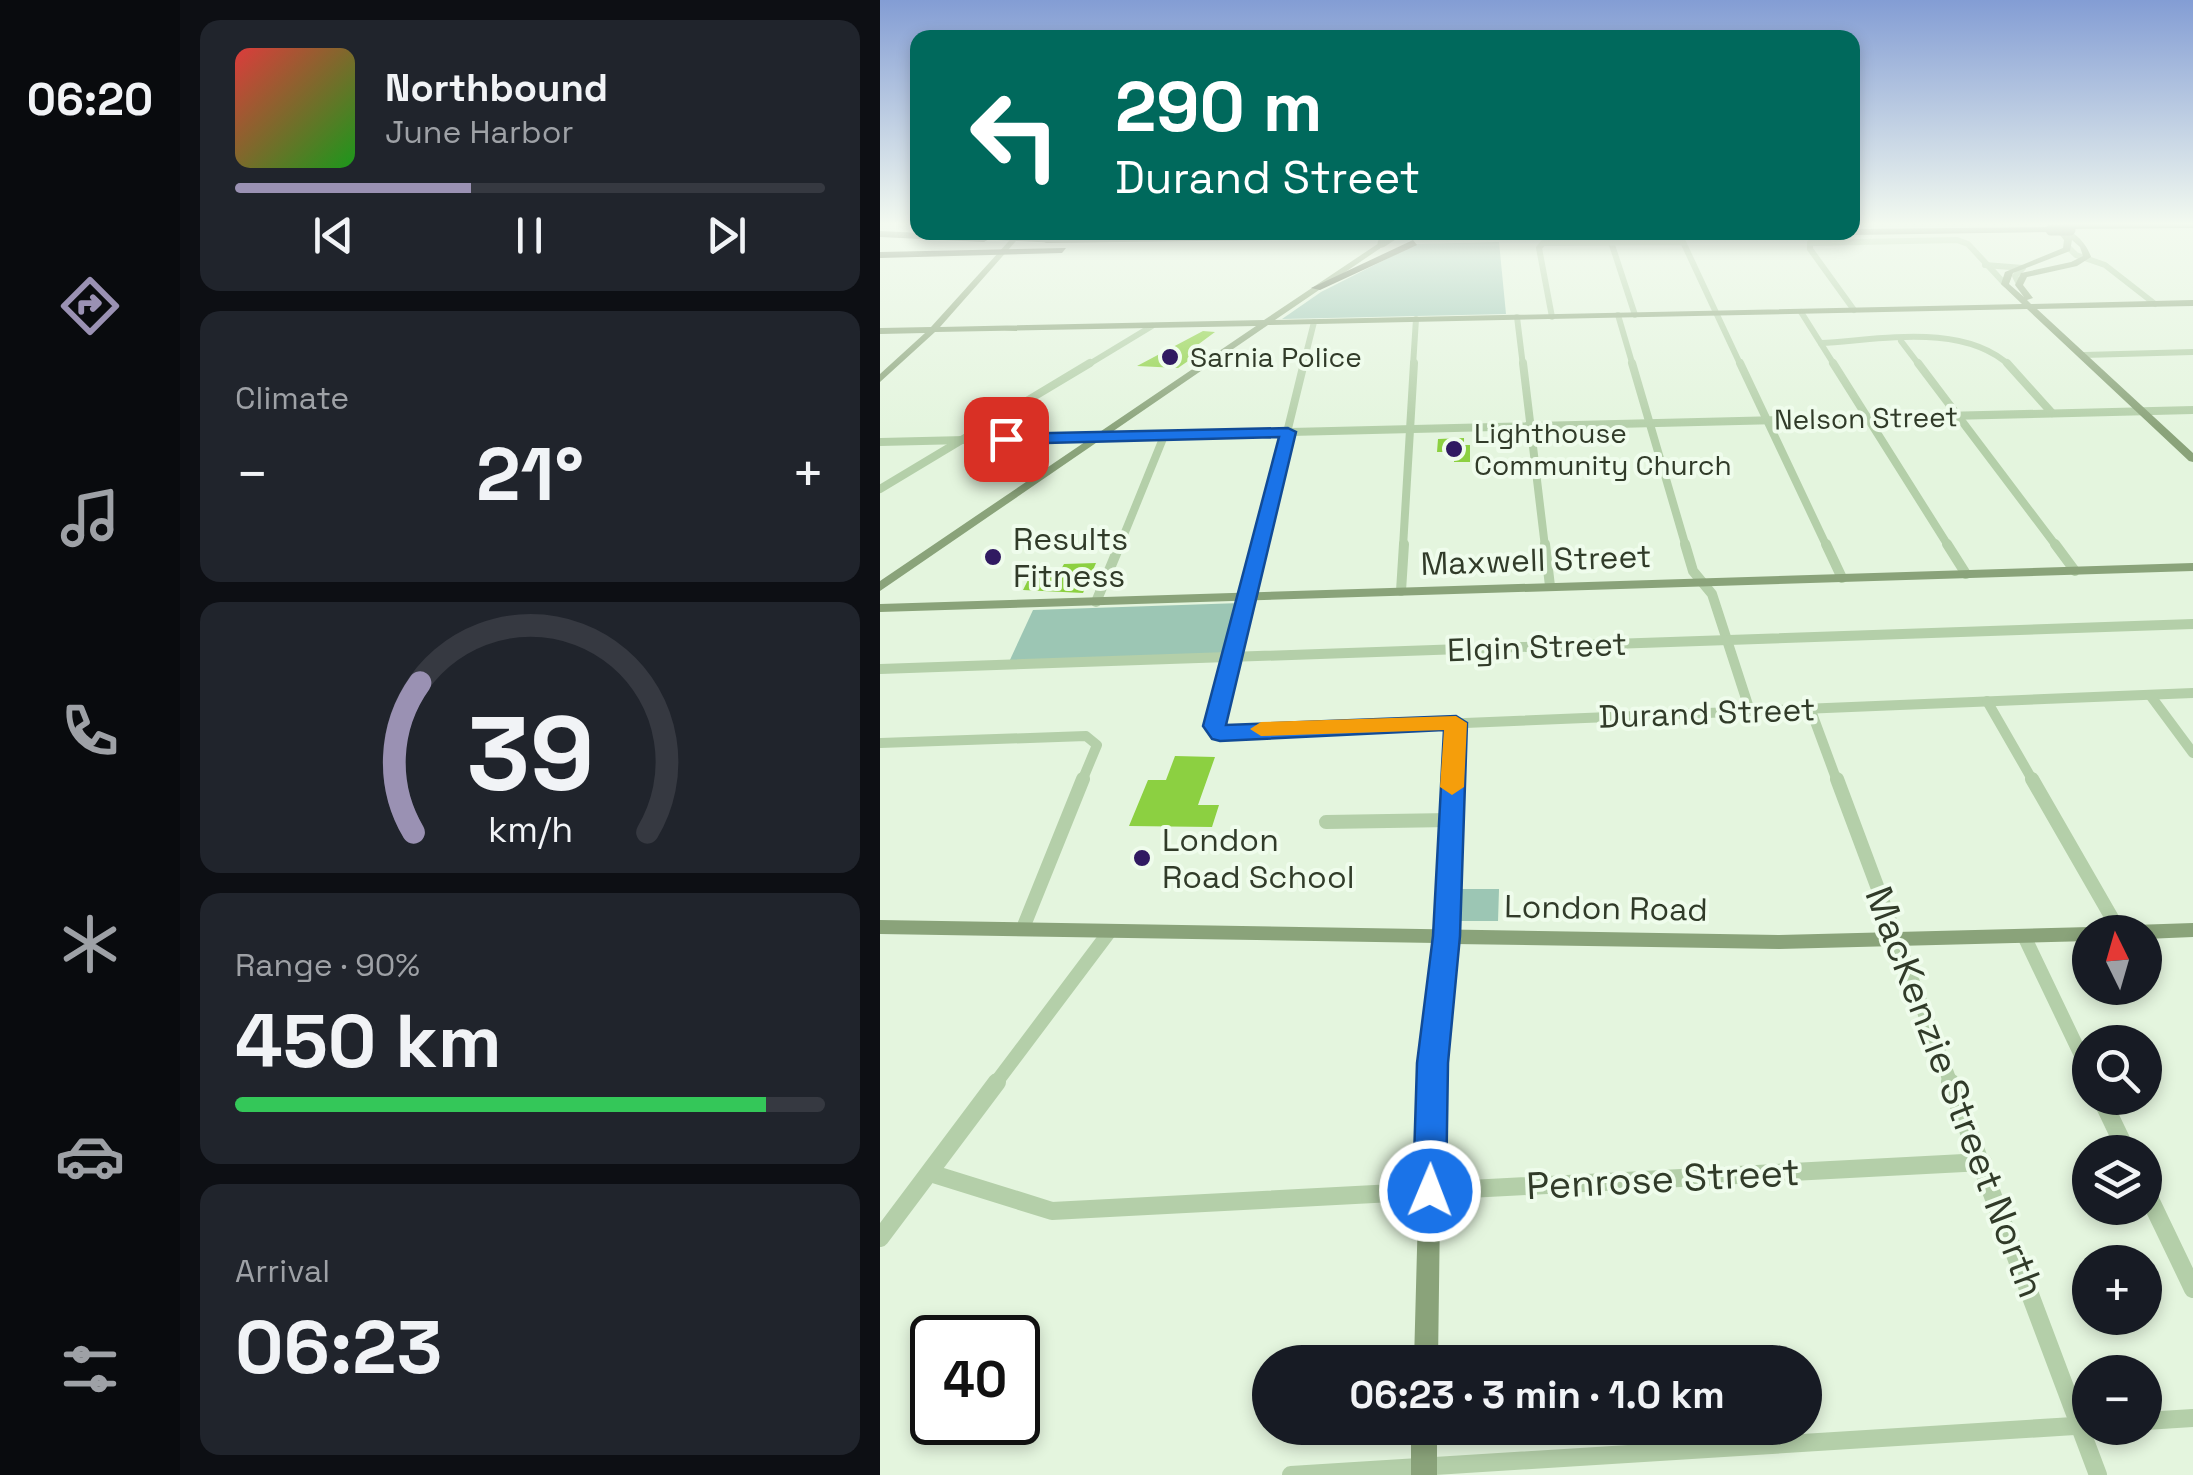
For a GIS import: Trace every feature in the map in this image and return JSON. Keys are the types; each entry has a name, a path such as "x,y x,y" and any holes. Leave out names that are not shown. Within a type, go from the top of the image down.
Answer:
{"main road":[{"path":"881,378 954,293"},
{"path":"881,378 967,293"},
{"path":"880,588 1309,293"},
{"path":"2016,293 2193,459"},
{"path":"2025,293 2034,307"},
{"path":"880,330 2193,303"},
{"path":"1204,324 1238,329 1226,349"},
{"name":"Maxwell Street","path":"880,608 2193,567"},
{"name":"London Road","path":"880,927 1897,940 2072,935"},
{"path":"2162,931 2193,930"},
{"path":"1426,1345 1432,1063 1446,936"},
{"path":"1424,1445 1424,1471"}],"street":[{"path":"1548,293 1552,316"},
{"path":"1628,293 1635,315"},
{"path":"1707,293 1842,578"},
{"path":"1843,293 1854,310"},
{"path":"2141,293 2155,304"},
{"path":"1801,312 1966,574"},
{"path":"1618,315 1693,571 1712,594 1750,711"},
{"path":"1516,317 1550,586"},
{"path":"1401,592 1416,320"},
{"path":"1234,657 1314,322"},
{"path":"880,489 1152,326"},
{"path":"1821,344 1945,341 1985,349 1998,356 2052,414"},
{"path":"1901,342 2075,571"},
{"path":"2084,355 2193,352"},
{"name":"Nelson Street","path":"880,442 2193,410"},
{"path":"1096,602 1164,436"},
{"name":"Elgin Street","path":"880,669 2193,624"},
{"name":"Durand Street","path":"1234,657 1214,726 1220,734 2193,693"},
{"path":"2150,695 2193,753"},
{"path":"1987,702 2110,915"},
{"name":"MacKenzie Street North","path":"1810,708 2072,1391"},
{"path":"1446,936 1456,723"},
{"path":"880,744 1086,736 1097,744 1024,928"},
{"path":"1326,822 1450,820"},
{"path":"880,1238 1110,931"},
{"path":"2024,936 2072,1036"},
{"name":"Penrose Street","path":"930,1173 1052,1211 1983,1162"},
{"path":"2162,1224 2193,1289"},
{"path":"2162,1421 2193,1418"},
{"path":"1291,1475 1424,1471 2072,1426"},
{"name":"MacKenzie Street North","path":"2090,1445 2098,1475"}],"green space":[{"path":"1320,293 1504,293 1506,314 1282,319"},
{"path":"1241,603 1229,655 1009,662 1033,610"},
{"path":"1460,889 1499,889 1498,921 1458,921"}],"building":[{"path":"1203,331 1215,332 1188,352 1191,359 1178,368 1137,366"},
{"name":"Lighthouse Community Church","path":"1464,438 1464,445 1470,445 1470,462 1454,462 1454,452 1437,452 1438,439"},
{"path":"1096,563 1083,593 1023,590 1028,580 1058,575 1064,564"},
{"name":"London Road School","path":"1175,756 1215,757 1198,805 1219,805 1212,827 1129,826 1148,780 1166,780"}],"slow traffic":[{"path":"1261,729 1456,723 1452,787"}],"place":[{"name":"Sarnia Police","path":"1170,357"},
{"name":"Lighthouse Community Church","path":"1454,449"},
{"name":"Results Fitness","path":"993,557"},
{"name":"London Road School","path":"1142,858"}],"route":[{"path":"1006,439 1288,432 1214,726 1220,734 1238,730 1456,723 1446,936 1432,1063 1430,1191"}]}
